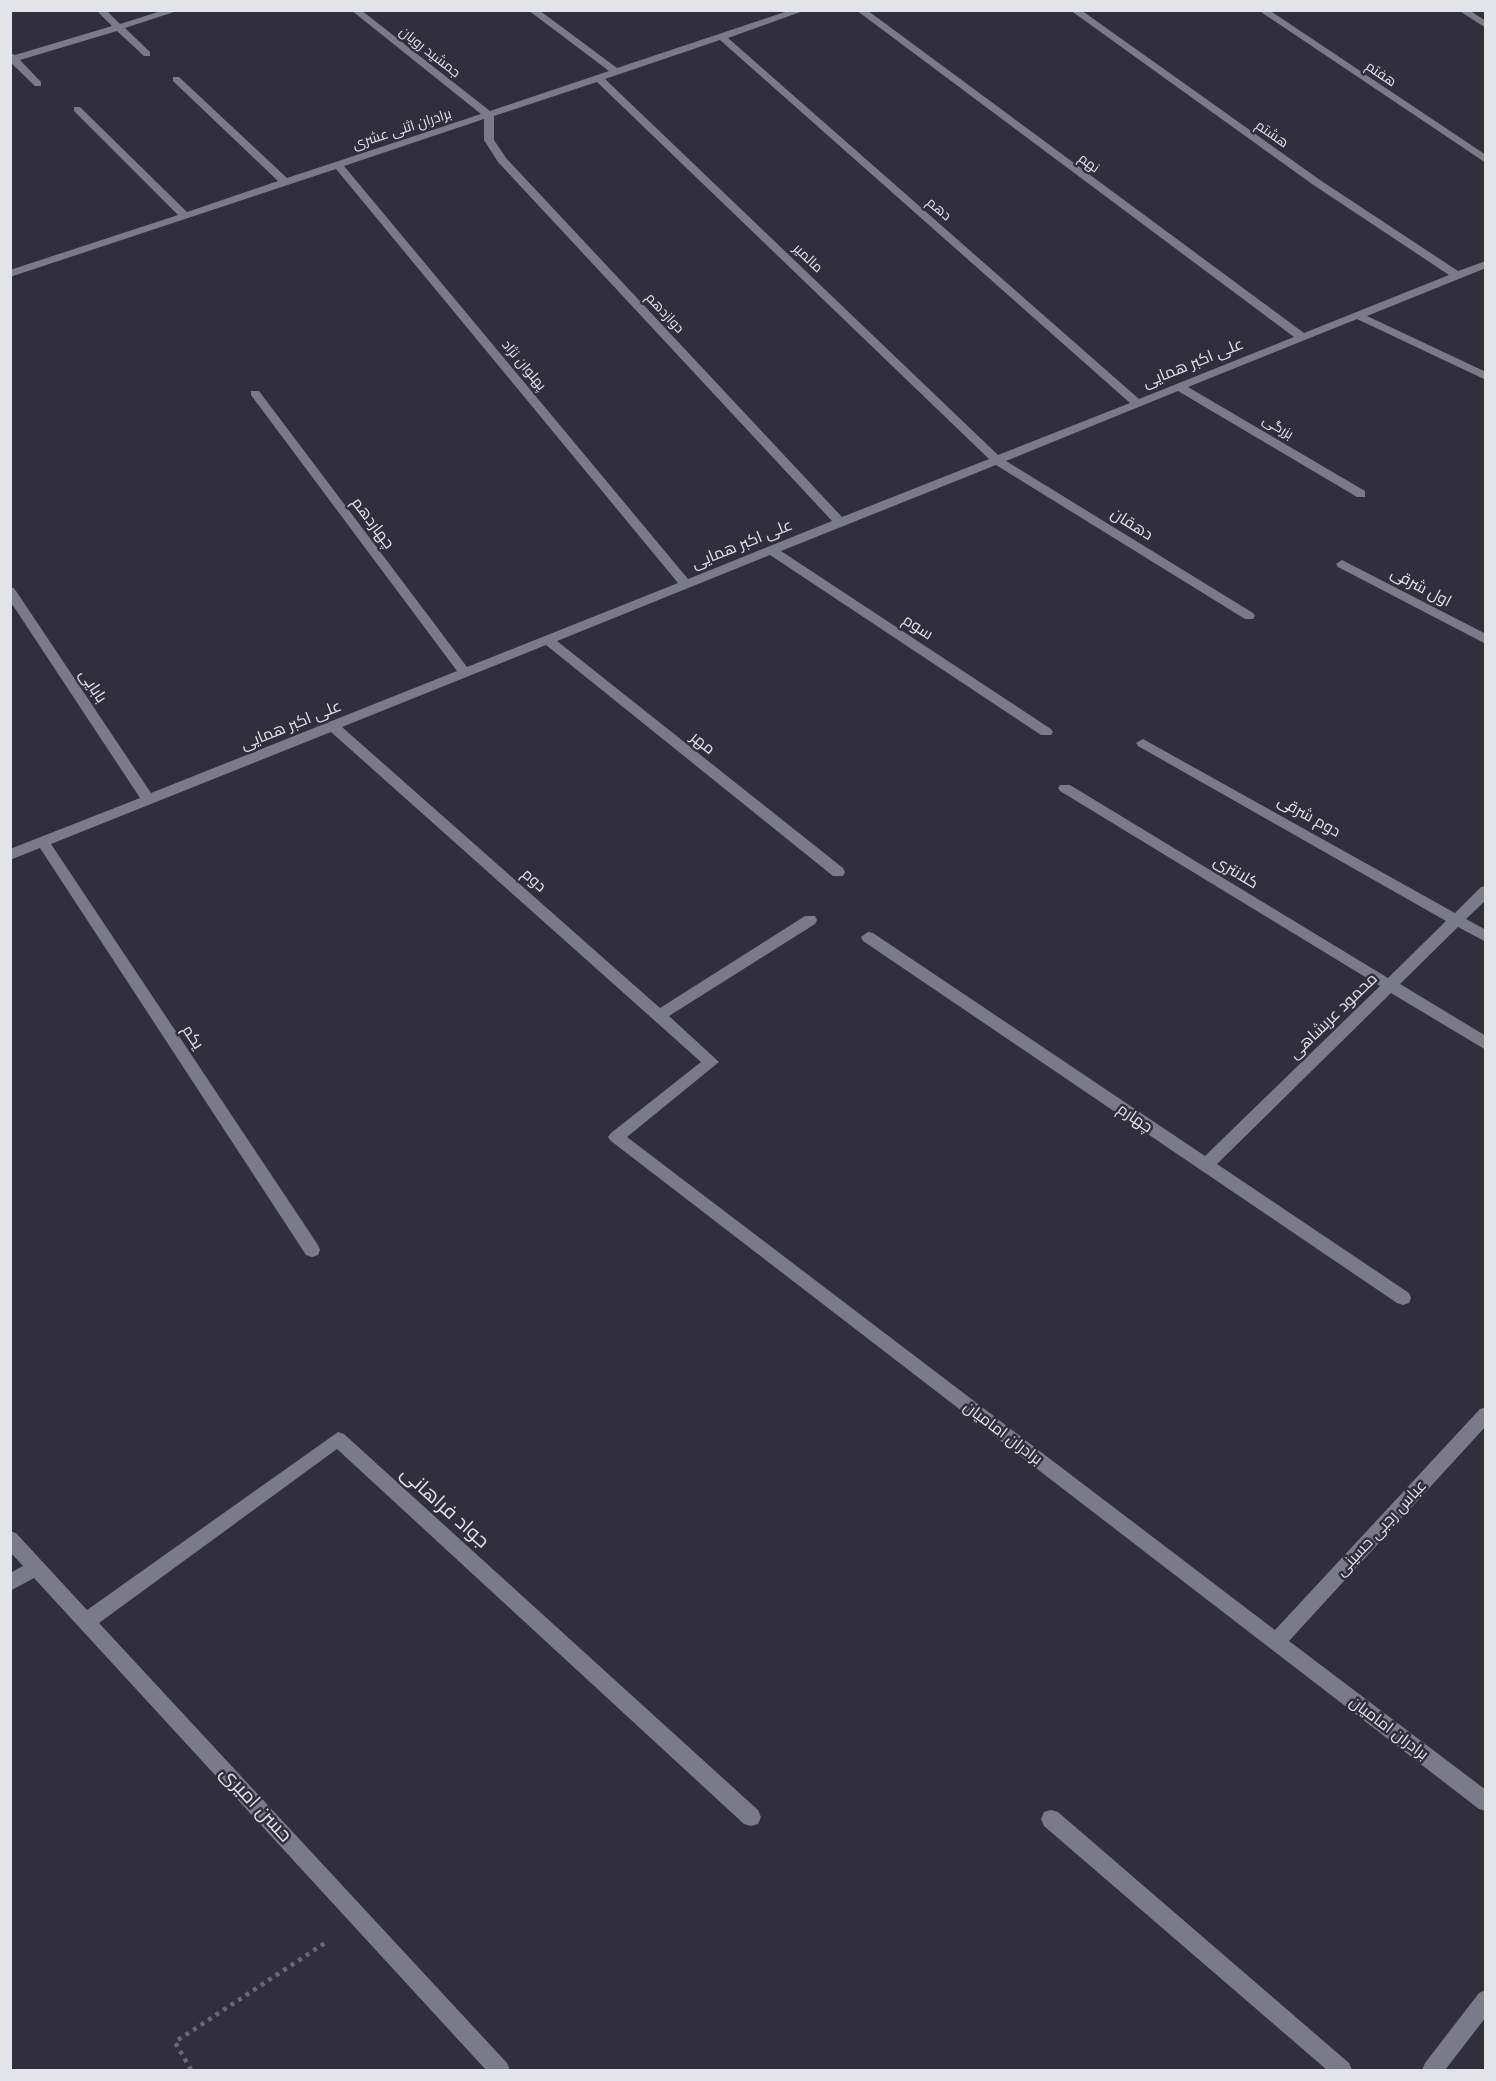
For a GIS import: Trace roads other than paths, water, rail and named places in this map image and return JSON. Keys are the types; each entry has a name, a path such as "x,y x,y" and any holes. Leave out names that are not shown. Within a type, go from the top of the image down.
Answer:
{"street":[{"path":"100,10 147,54"},
{"path":"38,84 12,57 176,10"},
{"name":"جمشید رویان","path":"355,10 489,115"},
{"path":"532,10 616,72"},
{"name":"برادران اثنی عشری","path":"10,274 802,10"},
{"name":"نهم","path":"860,10 1302,337"},
{"name":"هشتم","path":"1074,10 1316,182 1456,275"},
{"name":"هفتم","path":"1262,10 1485,160"},
{"path":"1462,10 1485,25"},
{"name":"دهم","path":"722,38 1137,403"},
{"name":"مالمیر","path":"599,78 997,460"},
{"path":"176,79 285,183"},
{"path":"76,109 185,216"},
{"name":"دوازدهم","path":"489,115 489,140 495,152 840,522"},
{"name":"پهلوان نژاد","path":"338,165 686,584"},
{"name":"علی اکبر همایی","path":"10,855 1485,264"},
{"path":"1357,315 1485,377"},
{"name":"بزرگی","path":"1179,387 1361,494"},
{"name":"چهاردهم","path":"255,393 465,673"},
{"name":"دهقان","path":"997,460 1249,616"},
{"name":"سوم","path":"771,550 1046,732"},
{"name":"اول شرقی","path":"1342,564 1485,640"},
{"name":"بابایی","path":"10,591 149,800"},
{"name":"مهر","path":"548,640 838,872"},
{"name":"دوم","path":"333,726 711,1062"},
{"name":"دوم شرقی","path":"1143,743 1485,937"},
{"name":"کلانتری","path":"1065,788 1485,1044"},
{"name":"یکم","path":"43,842 312,1250"},
{"name":"محمود عربشاهی","path":"1205,1166 1485,891"},
{"path":"660,1015 810,920"},
{"name":"چهارم","path":"868,938 1402,1298"},
{"name":"برادران امامیان","path":"711,1062 616,1137 1485,1802"},
{"name":"عباس رجبی حسینی","path":"1276,1642 1485,1414"},
{"name":"جواد فراهانی","path":"87,1622 338,1439 751,1817"},
{"name":"حسن امیری","path":"10,1539 500,2070"},
{"path":"10,1583 37,1568"},
{"path":"1051,1819 1342,2070"},
{"path":"1432,2070 1485,2000"}]}
